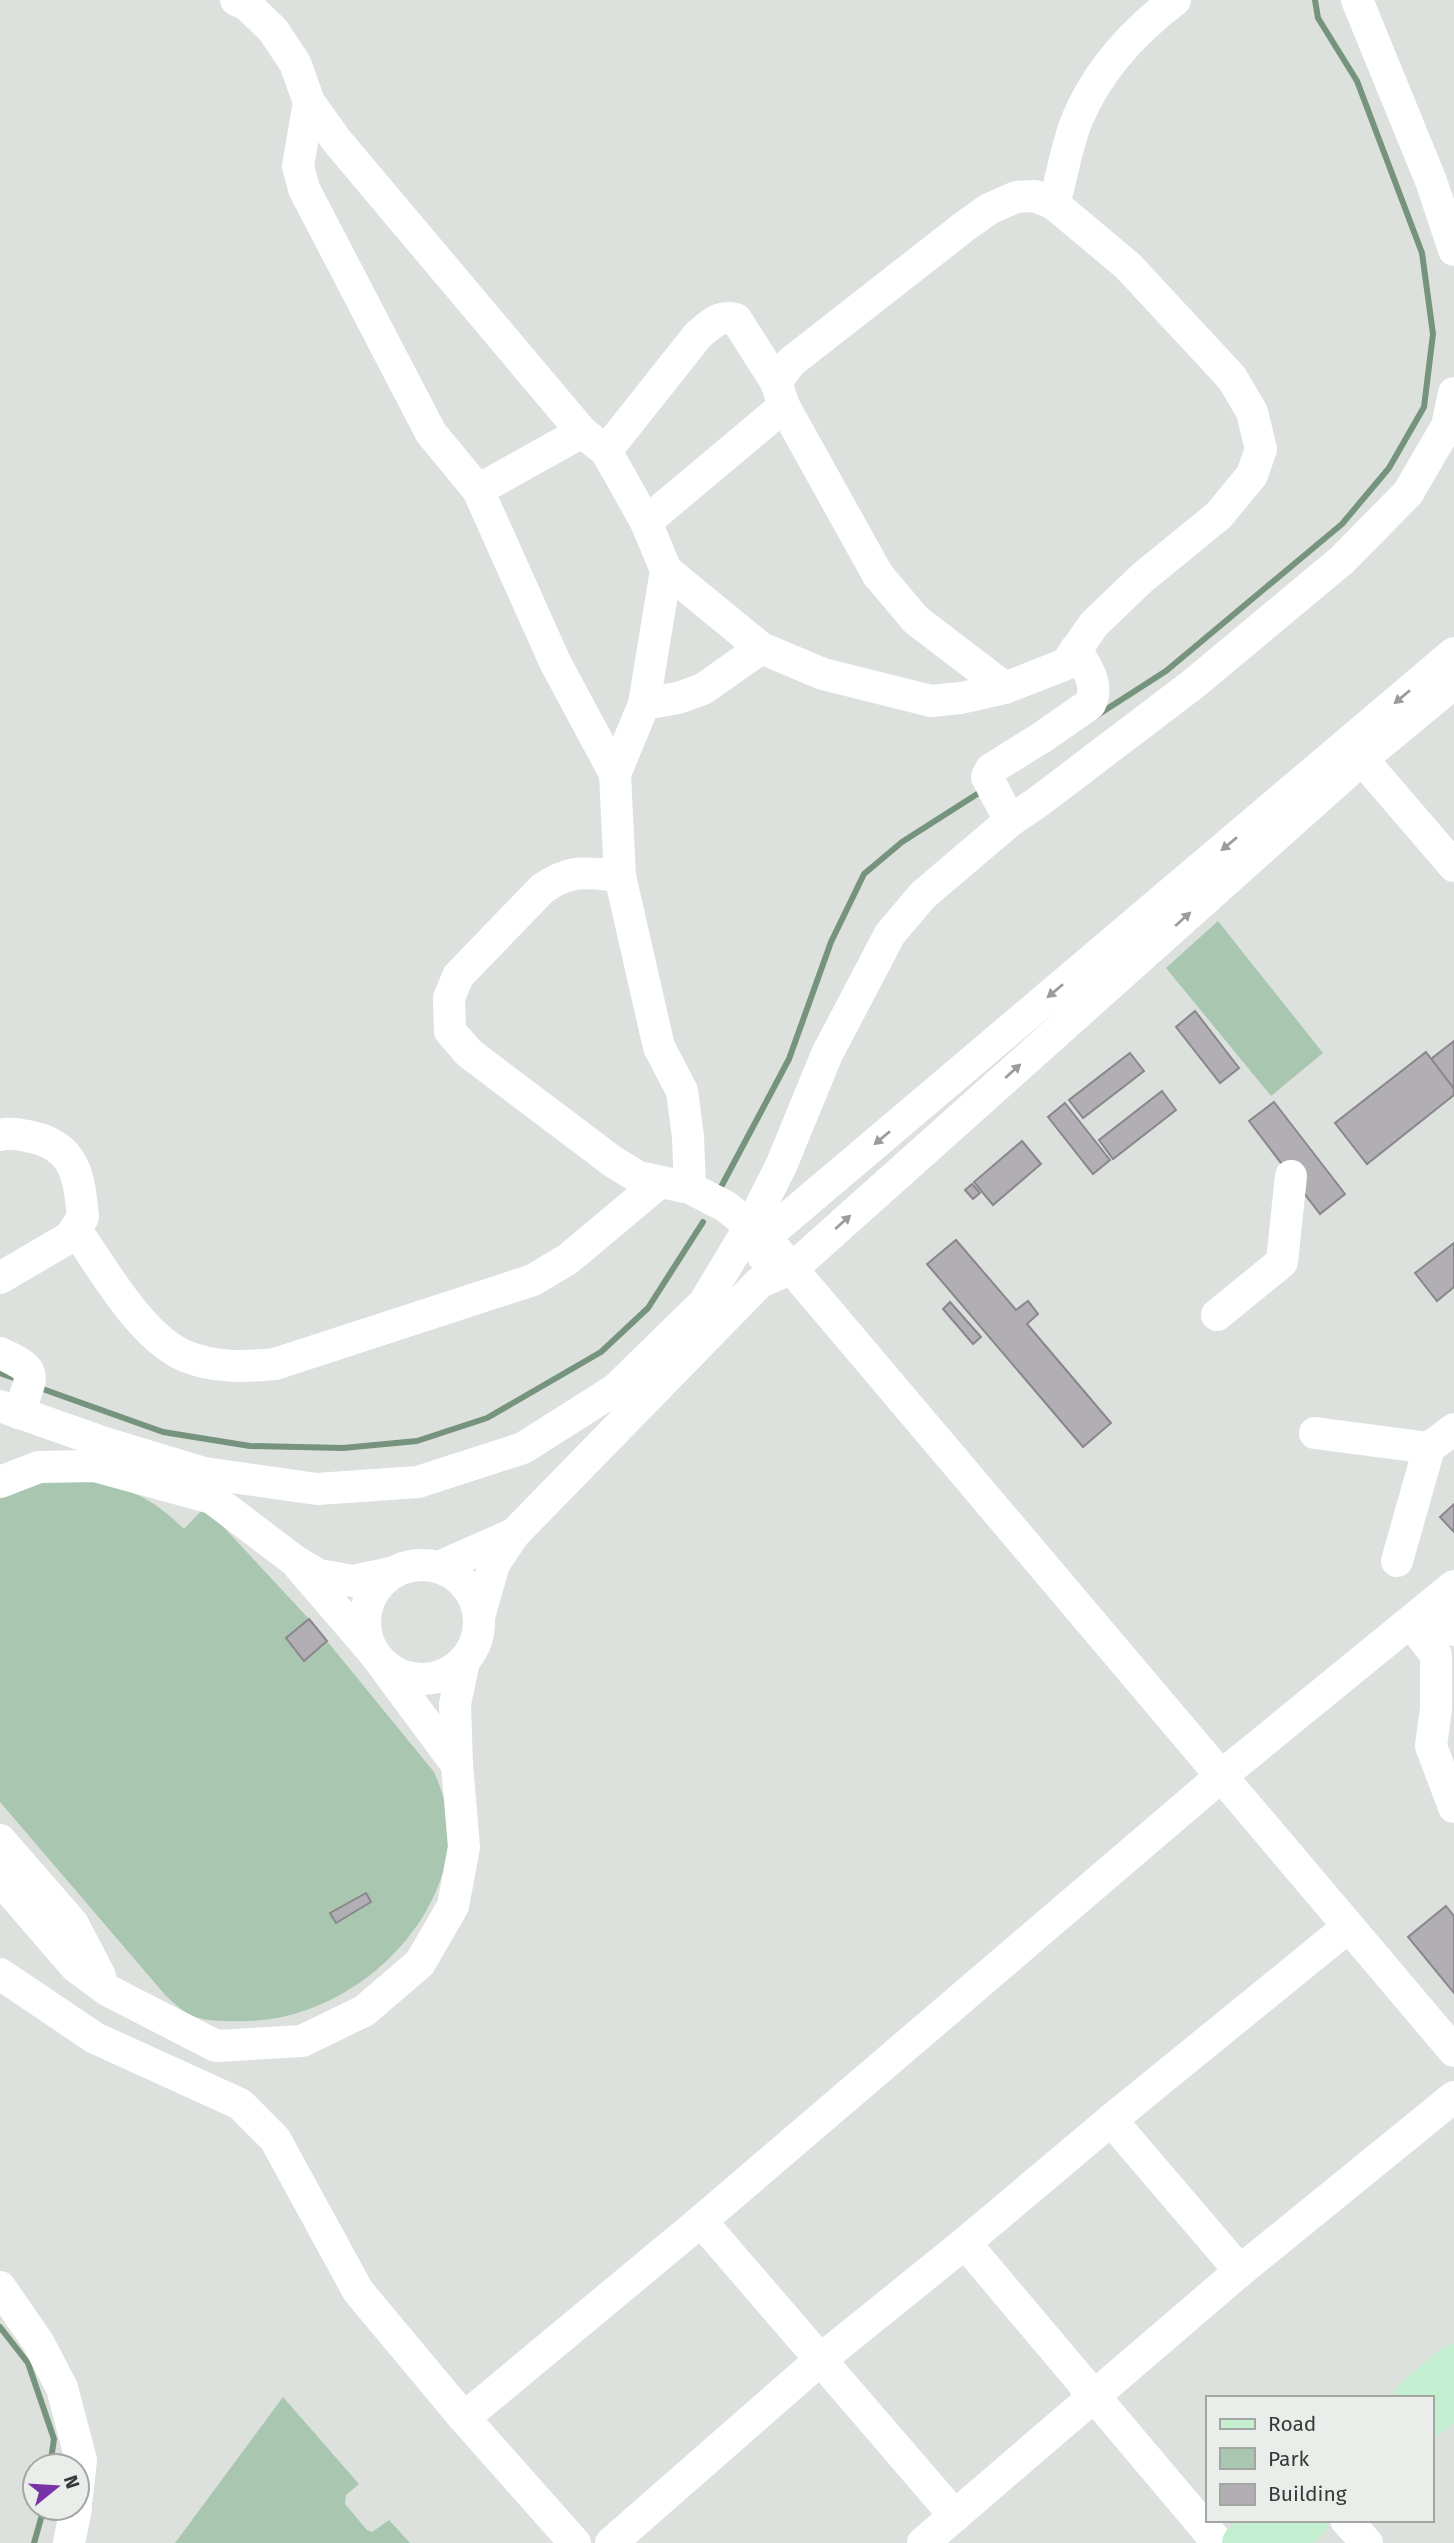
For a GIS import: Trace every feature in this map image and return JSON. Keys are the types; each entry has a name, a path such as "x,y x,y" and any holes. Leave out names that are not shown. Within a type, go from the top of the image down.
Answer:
{"main road":[{"path":"1414,2396 1454,2363"},
{"path":"1433,2415 1454,2398"},
{"path":"1241,2543 1266,2522"},
{"path":"1283,2543 1308,2522"}],"street":[{"path":"236,0 247,5 273,30 295,63 309,102 337,141 594,442 646,522 666,570 761,648 823,674 930,701 961,698 1005,688 1066,664 1094,624 1142,578 1219,515 1252,475 1261,449 1252,412 1232,378 1128,266 1054,204 1035,196 1016,197 989,209 792,362 780,394 646,522"},
{"path":"1054,204 1083,106 1121,48 1139,29 1175,0"},
{"path":"1357,0 1432,181 1454,250"},
{"path":"309,102 298,166 304,189 431,433 478,490 555,662 615,774"},
{"path":"478,490 594,442 698,335 716,320 725,317 736,319 878,575 916,620 1005,688"},
{"path":"760,1282 758,1231 781,1166 827,1054 890,934 923,895 1007,817 1038,802 1192,685 1342,560 1408,493 1447,426 1454,393"},
{"path":"76,1230 145,1327 166,1344 183,1356 217,1365 256,1366 275,1364 533,1280 675,1185 688,1138 682,1091 659,1047 620,876 615,774 644,704 666,570"},
{"path":"644,704 678,698 703,689 761,648"},
{"path":"1007,817 989,784 987,777 991,769 1090,704 1094,696 1094,684 1076,649"},
{"path":"0,1353 21,1362 28,1369 18,1400 106,1443 204,1473 317,1489 418,1482 523,1448 616,1389 704,1303 758,1231 1454,653"},
{"path":"0,1879 76,1967 107,1990 216,2046 302,2040 364,2011 420,1963 453,1906 464,1847 455,1704 464,1661 477,1639 479,1617 494,1564 514,1534 760,1282 793,1268 1362,759 1454,683"},
{"path":"1362,759 1454,866"},
{"path":"620,876 576,872 557,878 542,889 458,976 449,998 450,1031 469,1053 612,1161 638,1177 675,1185 725,1206 758,1231 793,1268 1454,2051"},
{"path":"0,1135 7,1133 38,1139 55,1145 68,1157 76,1169 83,1217 70,1237 0,1278"},
{"path":"1217,1315 1282,1262 1291,1175"},
{"path":"1397,1561 1429,1448 1454,1429"},
{"path":"1315,1433 1429,1448"},
{"path":"0,1482 40,1467 96,1466 151,1480 212,1498 295,1561 319,1575 353,1581 391,1573 408,1566 429,1564 439,1567 458,1577 468,1587 479,1617"},
{"path":"439,1567 514,1534"},
{"path":"295,1561 387,1667 415,1679 432,1679 451,1672 464,1661"},
{"path":"391,1573 370,1597 365,1625 369,1643 457,1765"},
{"path":"464,2418 701,2221 1220,1777 1432,1605"},
{"path":"1432,1605 1454,1630"},
{"path":"1432,1605 1436,1709 1431,1746 1454,1807"},
{"path":"0,1840 73,1924 107,1990"},
{"path":"611,2543 820,2360 1348,1927"},
{"path":"0,1974 96,2038 240,2104 275,2140 358,2291 464,2418 575,2543"},
{"path":"923,2543 1240,2271 1454,2097"},
{"path":"1111,2120 1240,2271"},
{"path":"701,2221 955,2516"},
{"path":"965,2243 1218,2543"},
{"path":"0,2287 38,2342 62,2388 79,2452"},
{"path":"69,2543 73,2522"},
{"path":"1348,2522 1367,2543"}],"green space":[{"path":"1218,921 1323,1053 1271,1096 1166,968"},
{"path":"88,1479 140,1496 161,1509 184,1529 205,1507 309,1619 434,1772 446,1808 450,1835 441,1880 425,1913 403,1944 376,1970 345,1992 311,2008 275,2018 239,2021 205,2019 184,2011 166,1996 0,1802 0,1492 15,1484"},
{"path":"283,2397 359,2484 346,2495 345,2504 367,2530 372,2532 389,2520 410,2543 175,2543"}],"building":[{"path":"1195,1011 1239,1068 1220,1083 1176,1027"},
{"path":"1454,1041 1454,1089 1431,1059"},
{"path":"1426,1052 1454,1089 1454,1095 1367,1164 1335,1123"},
{"path":"1130,1053 1144,1071 1083,1118 1069,1100"},
{"path":"1162,1091 1176,1110 1113,1159 1099,1140"},
{"path":"1274,1102 1345,1194 1320,1214 1249,1121"},
{"path":"1065,1103 1110,1160 1093,1174 1048,1117"},
{"path":"1022,1141 1041,1164 993,1205 974,1182"},
{"path":"972,1184 980,1193 973,1199 965,1190"},
{"path":"956,1240 1016,1310 1028,1301 1038,1314 1027,1324 1111,1423 1083,1447 927,1264"},
{"path":"1454,1243 1454,1287 1437,1301 1415,1273"},
{"path":"950,1302 981,1337 973,1344 943,1309"},
{"path":"1454,1504 1454,1532 1440,1517"},
{"path":"309,1619 327,1641 304,1661 286,1638"},
{"path":"366,1893 371,1902 336,1923 330,1913"},
{"path":"1446,1906 1454,1916 1454,1993 1408,1937"}],"waterway":[{"path":"1096,716 1166,671 1342,524 1389,468 1424,407 1433,334 1422,253 1357,81 1318,18 1315,0"},
{"path":"721,1187 789,1059 831,942 864,874 902,842 985,789"},
{"path":"37,1387 163,1432 250,1446 343,1448 417,1441 487,1418 601,1352 648,1308 703,1222"},
{"path":"0,1373 17,1379"},
{"path":"0,2327 28,2363 54,2439 52,2452"},
{"path":"34,2543 40,2522"}]}
